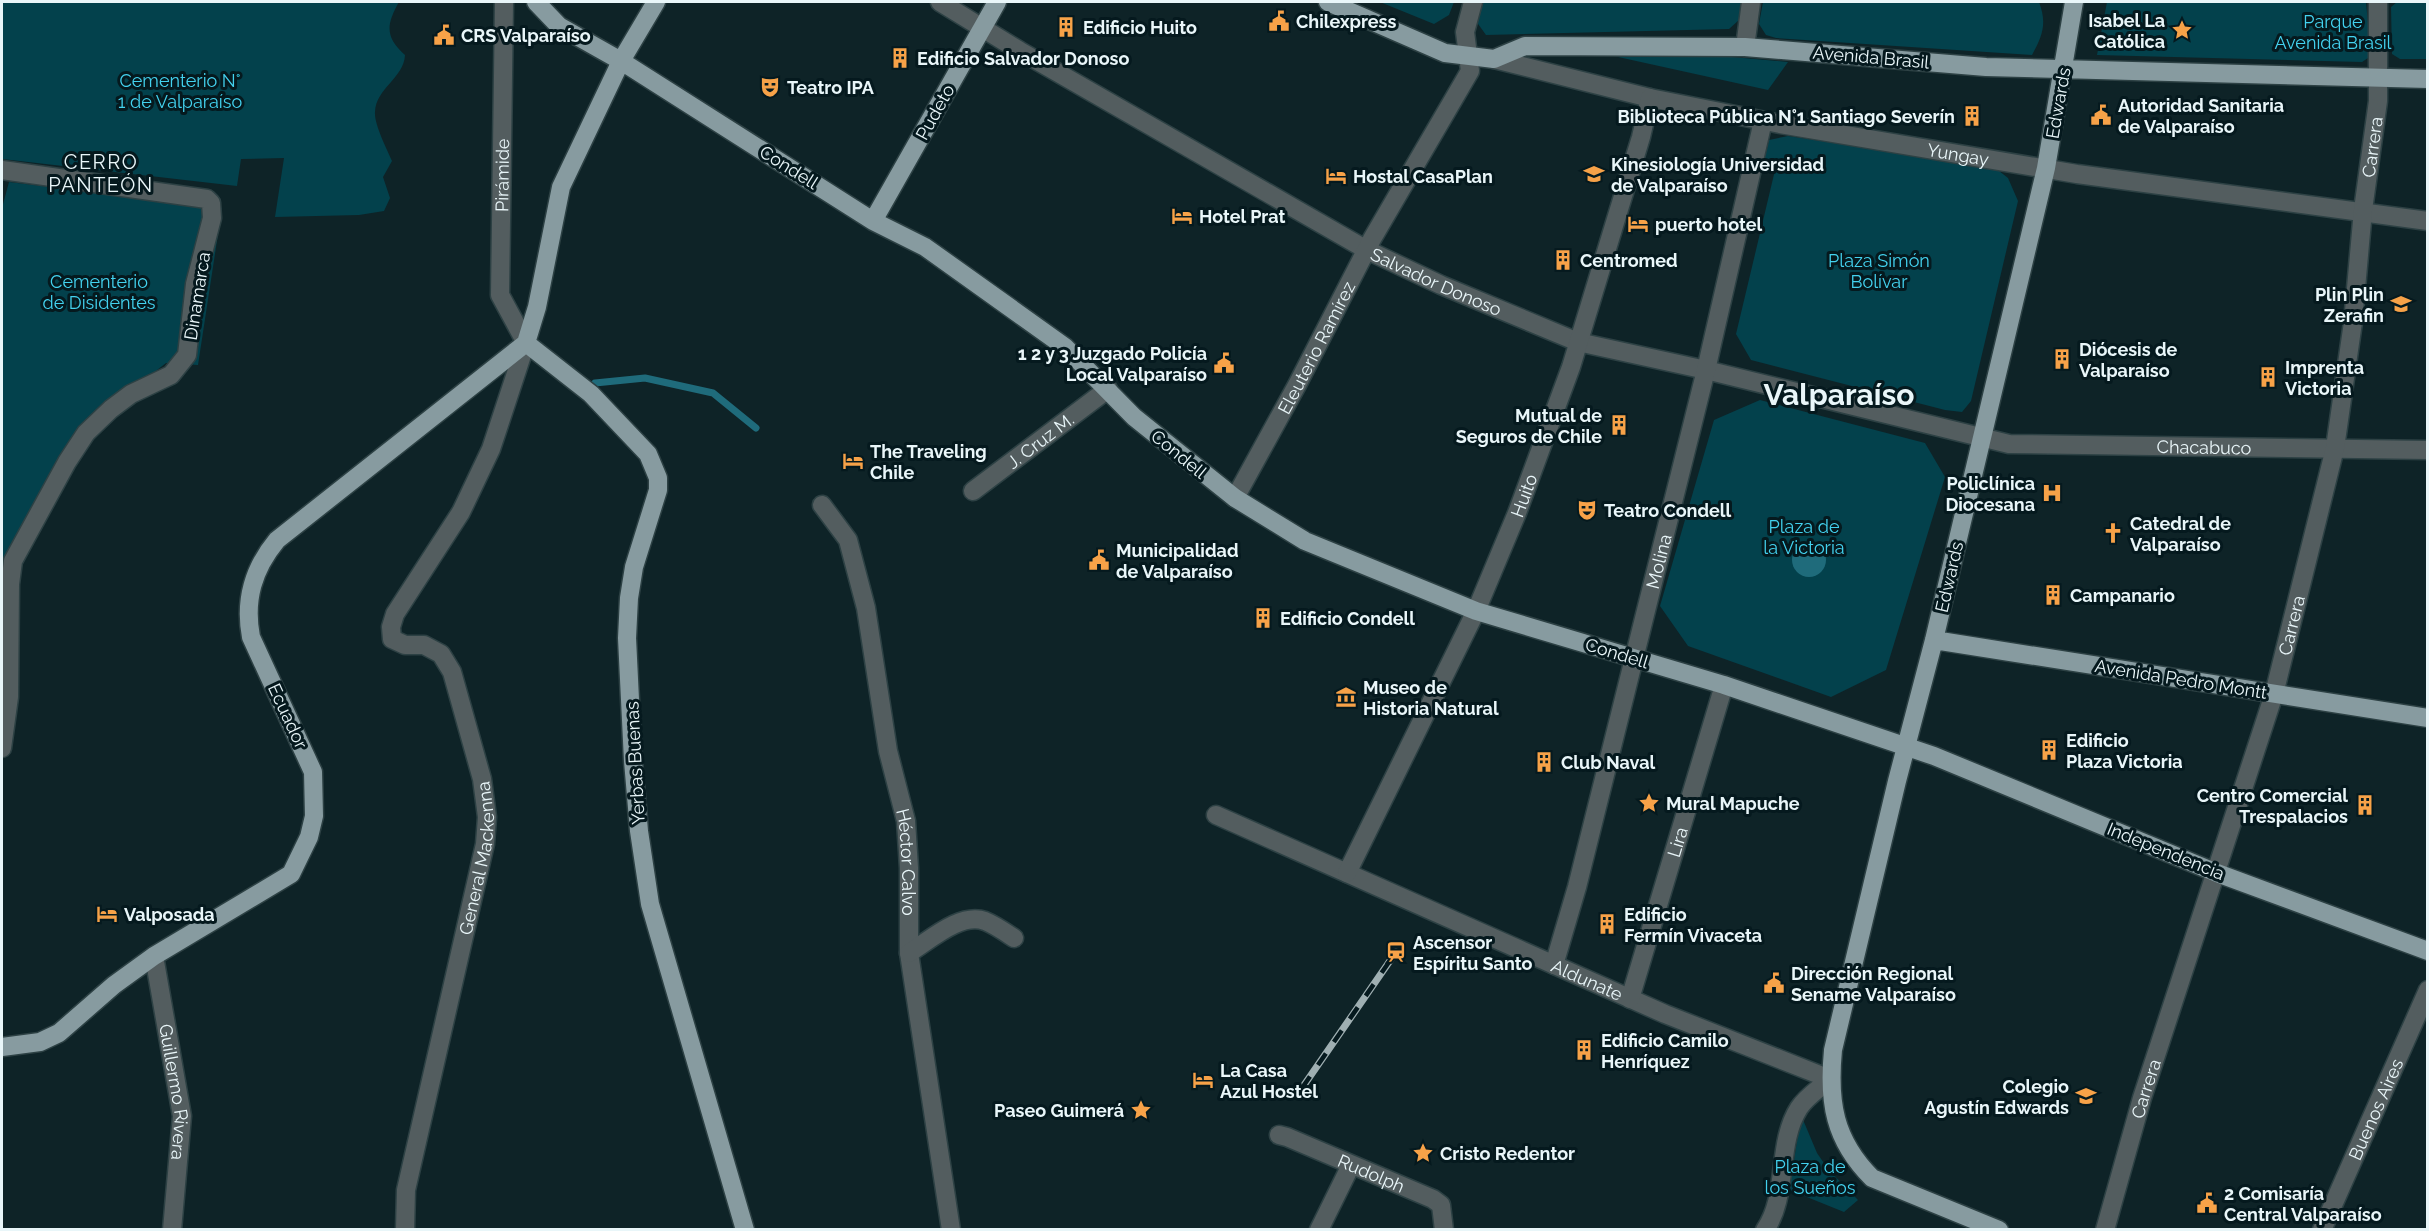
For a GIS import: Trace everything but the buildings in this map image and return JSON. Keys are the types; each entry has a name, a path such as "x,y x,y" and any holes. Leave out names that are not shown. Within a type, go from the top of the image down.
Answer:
{"main road":[{"name":"Condell","path":"536,2 559,26 621,61 873,221 925,247 1065,347 1158,438 1235,498 1305,541 1476,611 1724,685 1906,746"},
{"path":"526,343 537,307 561,187 621,61 656,2"},
{"name":"Pudeto","path":"873,221 997,2"},
{"name":"Avenida Brasil","path":"1328,2 1431,48 1494,59 1525,46 1744,47 1986,67 2427,79"},
{"name":"Edwards","path":"1999,1230 1872,1178 1857,1162 1844,1140 1832,1102 1830,1079 1833,1050 1906,746 1934,640 2046,168 2074,2"},
{"name":"Ecuador","path":"2,1047 40,1042 59,1033 114,985 154,956 291,874 309,837 315,794 313,772 251,637 248,623 252,582 266,552 277,540 526,343"},
{"name":"Yerbas Buenas","path":"526,343 591,394 648,454 658,478 658,490 634,567 627,638 639,831 650,904 745,1230"},
{"name":"Avenida Pedro Montt","path":"1934,640 2427,718"},
{"name":"Independencia","path":"1906,746 2217,873 2427,951"}],"street":[{"name":"Pirámide","path":"504,2 500,295 526,343"},
{"name":"Salvador Donoso","path":"940,2 1367,250 1441,285 1578,342 1706,370 1982,438"},
{"name":"Eleuterio Ramírez","path":"1235,498 1367,250 1470,71 1465,32 1473,2"},
{"path":"1744,47 1751,2"},
{"name":"Carrera","path":"2105,1230 2142,1098 2274,694 2335,448 2353,322 2363,210 2378,101 2378,2"},
{"name":"Yungay","path":"1494,59 1650,98 1762,121 2077,174 2363,210 2427,221"},
{"name":"Huito","path":"1347,873 1476,611 1541,452 1578,342 1641,137 1650,98"},
{"name":"Molina","path":"1554,965 1577,887 1706,370 1762,121"},
{"name":"Dinamarca","path":"2,170 207,199 211,203 212,218 195,284 187,355 171,375 131,394 86,433 67,462 13,561 10,584 9,697 2,748"},
{"name":"General Mackenna","path":"405,1230 406,1190 482,857 487,818 482,779 452,672 441,654 424,645 405,645 392,639 391,627 394,614 461,512 491,449 526,343"},
{"name":"J. Cruz M.","path":"974,491 1108,389"},
{"name":"Chacabuco","path":"1982,438 2009,444 2427,450"},
{"name":"Héctor Calvo","path":"822,505 848,540 866,608 888,751 906,821 909,868 909,953 951,1230"},
{"name":"Lira","path":"1630,999 1724,685"},
{"name":"Aldunate","path":"1216,815 1630,999 1830,1079"},
{"path":"909,953 957,923 971,919 984,921 1014,938"},
{"name":"Guillermo Rivera","path":"154,956 182,1116 172,1230"},
{"name":"Buenos Aires","path":"2322,1230 2427,990"},
{"path":"1765,1230 1780,1183 1794,1120 1800,1107 1830,1079"},
{"name":"Rudolph","path":"1279,1135 1433,1199 1441,1206 1444,1230"},
{"path":"1318,1230 1351,1165"}],"green space":[{"name":"Cementerio N° 1 de Valparaíso","path":"2,2 399,2 392,17 390,30 394,42 405,55 400,70 380,96 375,112 379,130 392,161 383,177 390,198 384,211 359,215 275,217 284,158 241,159 237,186 2,159"},
{"path":"1380,2 1454,2 1449,15 1434,24"},
{"path":"1481,2 1742,2 1739,20 1729,29 1486,35 1476,21"},
{"path":"1763,2 2039,2 2043,23 2039,41 2032,55 1776,38 1766,35 1759,24"},
{"name":"Parque Avenida Brasil","path":"2107,2 2366,2 2371,56 2362,62 2097,55"},
{"name":"Parque Avenida Brasil","path":"2397,2 2427,2 2427,59 2400,59 2392,54 2391,7"},
{"path":"1609,55 1732,57 1788,62 1768,90"},
{"name":"Plaza Simón Bolívar","path":"1788,136 1994,167 2008,178 2018,201 1971,401 1962,412 1945,410 1751,360 1736,334 1776,166 1764,161 1769,140"},
{"name":"Cementerio de Disidentes","path":"9,182 222,208 198,365 166,363 119,400 91,436 12,573 2,664 2,208"},
{"name":"Plaza de la Victoria","path":"1760,400 1925,443 1945,477 1886,670 1831,697 1688,646 1660,606 1714,420"},
{"name":"Plaza de los Sueños","path":"1801,1115 1817,1153 1828,1169 1858,1200 1844,1212 1787,1189 1793,1167"}],"shaded area":[{"path":"1809,543 1821,548 1826,560 1821,572 1809,577 1797,572 1792,560 1797,548"}],"waterway":[{"path":"595,383 645,378 713,393 756,428"}],"railway":[{"path":"1302,1088 1396,952"}],"place":[{"name":"Chilexpress","path":"1279,21"},
{"name":"Edificio Huito","path":"1066,27"},
{"name":"Isabel La Católica","path":"2182,30"},
{"name":"CRS Valparaíso","path":"444,35"},
{"name":"Edificio Salvador Donoso","path":"900,58"},
{"name":"Teatro IPA","path":"770,87"},
{"name":"Autoridad Sanitaria de Valparaíso","path":"2101,115"},
{"name":"Biblioteca Pública N°1 Santiago Severín","path":"1972,116"},
{"name":"Kinesiología Universidad de Valparaíso","path":"1594,174"},
{"name":"Hostal CasaPlan","path":"1336,176"},
{"name":"Hotel Prat","path":"1182,216"},
{"name":"puerto hotel","path":"1638,224"},
{"name":"Centromed","path":"1563,260"},
{"name":"Plin Plin Zerafin","path":"2401,304"},
{"name":"Diócesis de Valparaíso","path":"2062,359"},
{"name":"1 2 y 3 Juzgado Policía Local Valparaíso","path":"1224,363"},
{"name":"Imprenta Victoria","path":"2268,377"},
{"name":"Mutual de Seguros de Chile","path":"1619,425"},
{"name":"The Traveling Chile","path":"853,461"},
{"name":"Policlínica Diocesana","path":"2052,493"},
{"name":"Teatro Condell","path":"1587,510"},
{"name":"Catedral de Valparaíso","path":"2113,533"},
{"name":"Municipalidad de Valparaíso","path":"1099,560"},
{"name":"Campanario","path":"2053,595"},
{"name":"Edificio Condell","path":"1263,618"},
{"name":"Museo de Historia Natural","path":"1346,697"},
{"name":"Edificio Plaza Victoria","path":"2049,750"},
{"name":"Club Naval","path":"1544,762"},
{"name":"Mural Mapuche","path":"1649,803"},
{"name":"Centro Comercial Trespalacios","path":"2365,805"},
{"name":"Valposada","path":"107,914"},
{"name":"Edificio Fermín Vivaceta","path":"1607,924"},
{"name":"Ascensor Espíritu Santo","path":"1396,952"},
{"name":"Dirección Regional Sename Valparaíso","path":"1774,983"},
{"name":"Edificio Camilo Henríquez","path":"1584,1050"},
{"name":"La Casa Azul Hostel","path":"1203,1080"},
{"name":"Colegio Agustín Edwards","path":"2086,1096"},
{"name":"Paseo Guimerá","path":"1141,1110"},
{"name":"Cristo Redentor","path":"1423,1153"},
{"name":"2 Comisaría Central Valparaíso","path":"2207,1203"}],"district":[{"name":"CERRO PANTEÓN","path":"101,174"},
{"name":"Valparaíso","path":"1839,394"}]}
